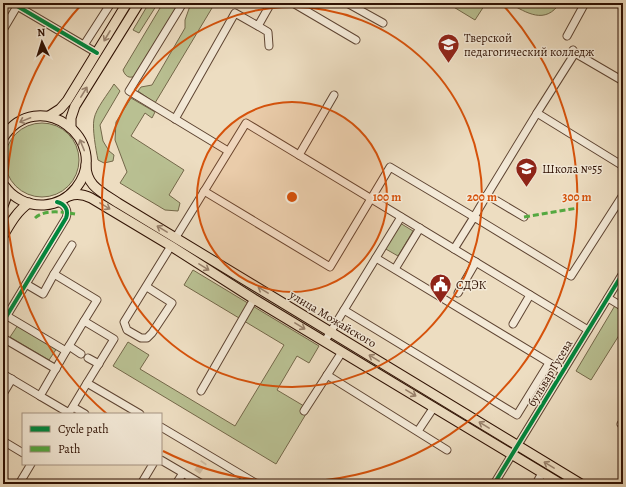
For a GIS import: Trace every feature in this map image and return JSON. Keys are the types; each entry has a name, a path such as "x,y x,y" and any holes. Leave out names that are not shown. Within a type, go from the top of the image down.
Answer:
{"main road":[{"path":"49,116 66,104 127,3"},
{"path":"71,128 71,118 75,106 139,3"},
{"path":"4,134 18,123 28,118 38,116 49,116 59,120 71,128"},
{"name":"улица Можайского","path":"71,128 77,134 84,147 87,172 92,184 97,189 581,484"},
{"path":"4,186 16,198 29,203 43,205 57,202 69,196 75,189 80,182 86,165"},
{"path":"3,206 6,198 4,186"},
{"name":"улица Можайского","path":"69,196 80,194 88,196 171,246 254,299 561,484"},
{"path":"3,236 18,212 29,203"}],"street":[{"path":"84,45 111,3"},
{"path":"183,3 129,91 228,151"},
{"path":"258,26 271,3"},
{"path":"293,3 356,40"},
{"path":"347,3 383,24"},
{"path":"567,36 585,3"},
{"path":"3,30 16,4 97,53"},
{"path":"175,119 235,12 268,32 269,46"},
{"path":"454,249 574,51 623,81"},
{"path":"299,155 334,95"},
{"path":"537,113 623,166"},
{"path":"176,237 246,123 588,330"},
{"path":"204,191 330,267 390,167 571,276 623,195"},
{"path":"487,195 524,218"},
{"path":"57,202 61,203 66,208 66,218 5,319 81,354"},
{"path":"325,341 401,217"},
{"path":"395,270 420,228"},
{"path":"26,284 43,294 72,245"},
{"path":"147,287 172,303 152,333 147,338 141,338 127,330 124,322 171,246"},
{"path":"376,258 563,371"},
{"path":"458,293 476,262"},
{"name":"бульвар Гусева","path":"494,484 623,273"},
{"path":"40,396 97,300 54,274"},
{"path":"513,324 530,295"},
{"path":"608,298 623,307"},
{"path":"201,391 254,299"},
{"path":"344,310 517,415 549,362"},
{"path":"3,374 69,413 114,339 84,321"},
{"path":"3,338 56,369"},
{"path":"304,411 342,352"},
{"path":"88,358 99,364"},
{"path":"327,375 447,450"},
{"path":"3,394 12,379"},
{"path":"87,382 127,411"},
{"path":"73,407 83,413"},
{"path":"418,431 434,407"},
{"path":"162,427 255,483"},
{"path":"3,441 22,452"},
{"path":"204,462 208,454"},
{"path":"162,461 202,484"},
{"path":"19,484 30,465"},
{"path":"141,484 152,465"},
{"path":"193,479 197,472"},
{"path":"176,484 183,473"},
{"path":"536,484 542,473"}],"green space":[{"path":"149,3 158,3 139,33 133,30"},
{"path":"163,3 179,3 135,76 128,76 123,70"},
{"path":"191,3 215,3 155,103 138,91 141,87 152,85 185,28 185,20"},
{"path":"447,3 486,3 475,20"},
{"path":"509,3 560,3 548,14 536,15"},
{"path":"114,84 120,91 100,125 103,141 109,151 114,155 113,161 104,163 98,160 95,145 94,119 100,106"},
{"path":"131,98 155,112 152,118 145,113 131,136 184,170 169,195 180,203 178,211 165,210 120,183 127,172 115,140 116,122"},
{"path":"35,123 49,123 63,129 73,139 79,153 79,167 73,181 63,191 49,197 35,197 21,191 11,181 5,167 5,153 11,139 21,129"},
{"path":"400,223 413,231 398,256 384,248"},
{"path":"193,270 319,346 309,363 297,356 277,390 309,409 276,464 113,366 128,342 149,355 140,369 235,426 284,345 184,285"},
{"path":"623,292 623,329 591,380 576,371"},
{"path":"18,325 57,348 49,360 10,337"}],"tunnel":[{"path":"197,472 204,462"}],"marked path":[{"path":"524,217 578,208"},
{"path":"35,218 49,212 75,214"}],"cycle path":[{"path":"12,3 97,53"},
{"path":"3,322 66,218 66,208 57,202"},
{"path":"494,484 623,273"}],"place":[{"name":"Тверской педагогический колледж","path":"448,64"},
{"name":"Школа №55","path":"527,188"},
{"name":"СДЭК","path":"440,304"}]}
